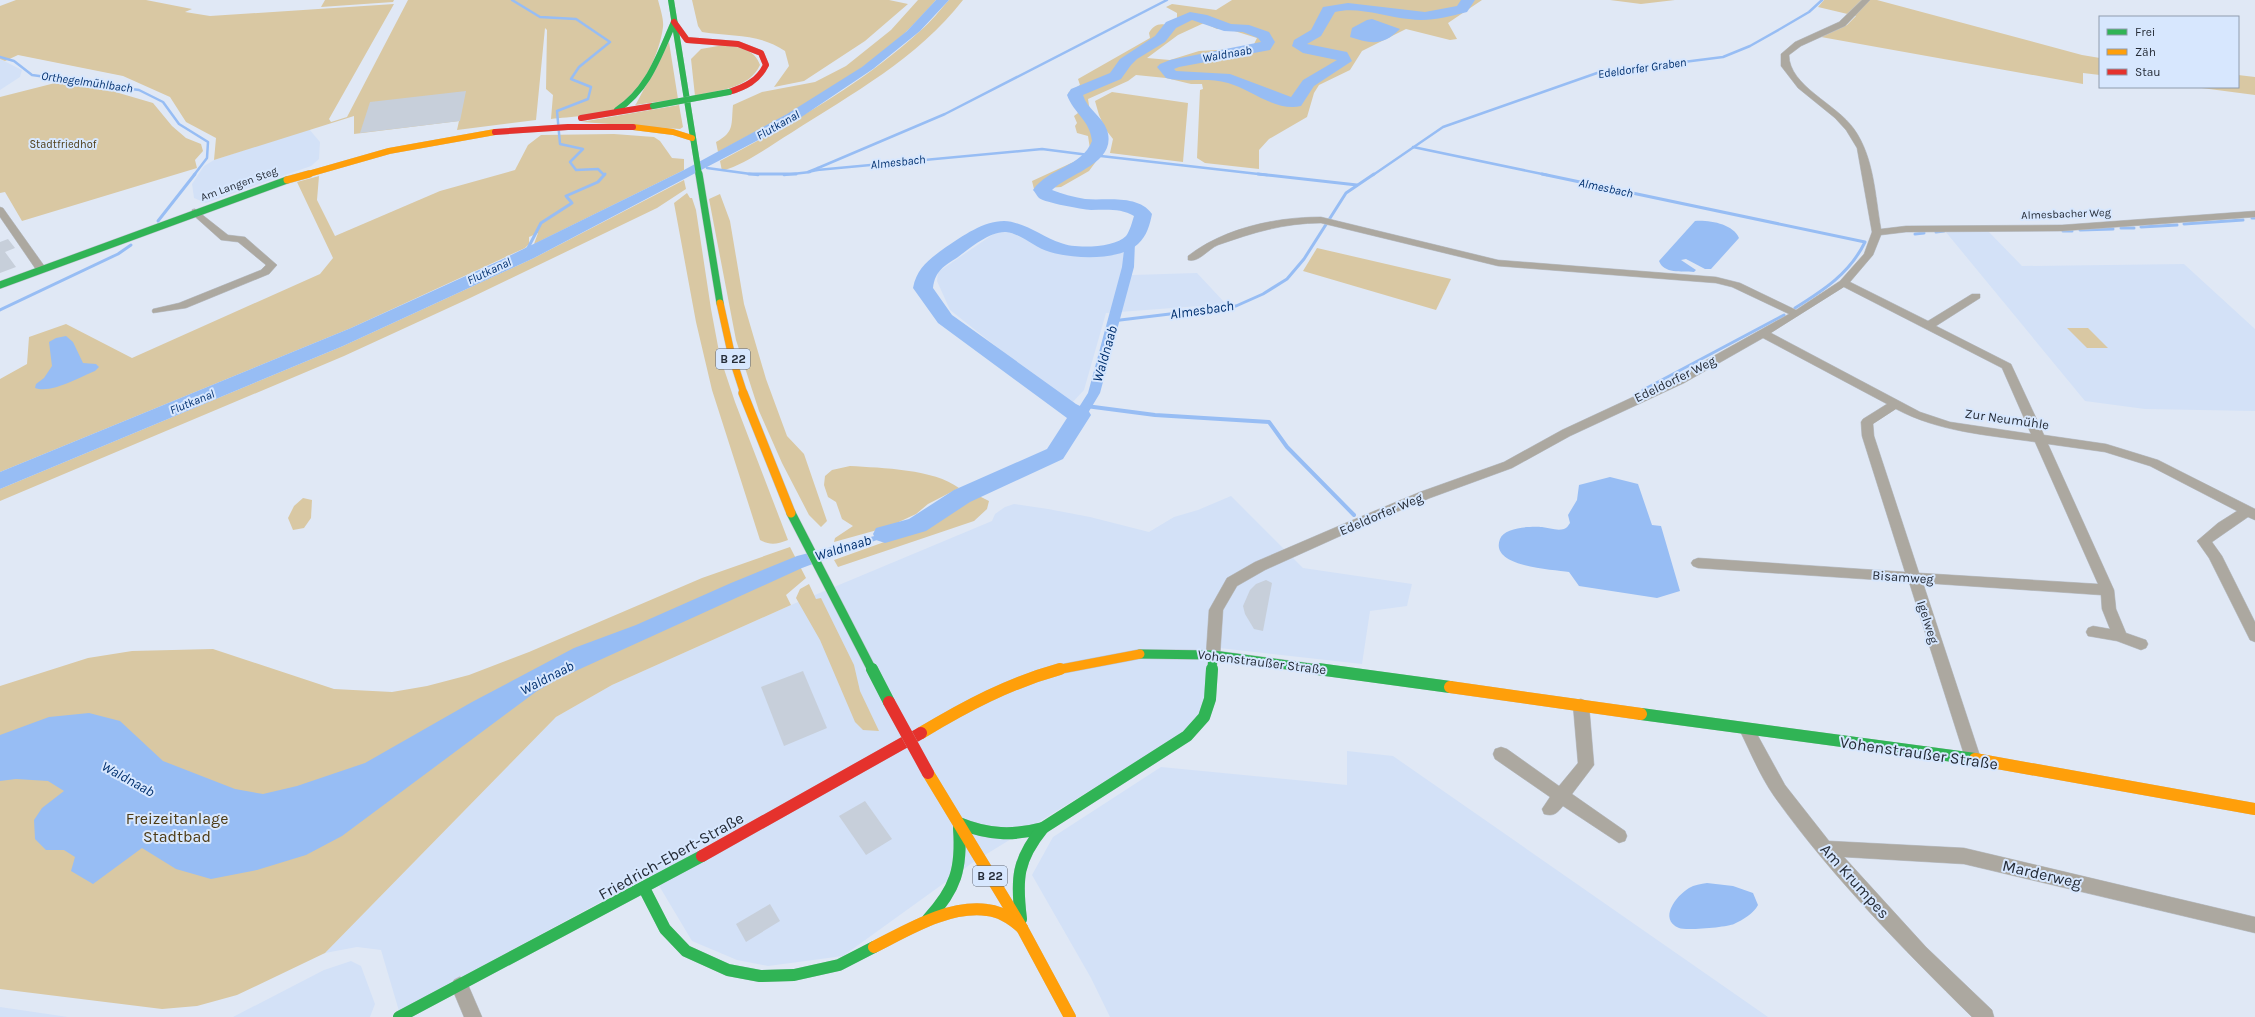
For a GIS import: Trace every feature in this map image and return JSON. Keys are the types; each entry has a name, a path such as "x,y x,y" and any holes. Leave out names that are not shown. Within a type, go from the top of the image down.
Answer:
{"main road":[{"name":"B 22","path":"671,0 681,71 724,329 749,414 795,522 889,702 928,773 1022,928 1070,1017"},
{"path":"530,128 729,92 752,82 760,76 766,65 761,53 745,46 734,43 687,40 674,22 667,34 651,73 642,88 630,102 608,113"},
{"path":"681,71 690,52 712,44 734,43"},
{"path":"530,128 609,127 671,130 692,138"},
{"name":"Am Langen Steg","path":"0,285 195,212 327,167 390,151 495,132 530,128"},
{"name":"Vohenstraußer Straße","path":"952,714 988,695 1034,676 1071,665 1142,654 1213,655 1973,759 2255,809"},
{"path":"958,823 977,832 994,836 1024,834 1043,828 1187,736 1204,717 1210,699 1213,655"},
{"name":"Friedrich-Ebert-Straße","path":"399,1017 644,888 952,714"},
{"path":"925,922 951,895 958,880 962,851 958,823"},
{"path":"1022,928 1017,891 1020,858 1028,845 1043,828"},
{"path":"644,888 665,929 686,951 728,970 760,976 794,975 839,965 925,922 966,910 984,910 1001,913 1022,928"}],"street":[{"name":"Edeldorfer Weg","path":"1213,655 1216,610 1232,582 1243,575 1260,566 1425,495 1508,465 1566,433 1680,380 1797,314 1844,283 1868,255 1874,244 1877,232 1862,148 1850,129 1838,116 1801,86 1785,66 1785,54 1791,48 1842,24 1866,0"},
{"path":"0,210 41,269"},
{"path":"157,311 182,306 265,272 272,264 241,239 225,238 195,212"},
{"name":"Almesbacher Weg","path":"1877,232 1906,229 2062,228 2255,214"},
{"path":"1192,258 1209,245 1254,229 1297,220 1321,220 1498,263 1716,280 1736,285 1797,314"},
{"path":"1844,283 2007,366 2107,590 2110,609 2120,636"},
{"path":"1928,326 1976,296"},
{"name":"Zur Neumühle","path":"1762,333 1894,405 1916,415 1948,426 2106,448 2154,463 2251,513"},
{"name":"Igelweg","path":"1894,405 1866,422 1868,436 1973,759"},
{"path":"2251,513 2223,526 2204,541 2215,556 2255,636"},
{"name":"Bisamweg","path":"1698,563 2107,590"},
{"path":"2093,632 2120,636 2126,640 2141,644"},
{"path":"1550,810 1586,765 1581,705"},
{"name":"Am Krumpes","path":"1747,729 1779,790 1825,848 1920,953 1985,1017"},
{"path":"1501,754 1619,836"},
{"name":"Marderweg","path":"1825,848 1964,856 2255,925"},
{"path":"460,986 473,1017"}],"shaded area":[{"path":"0,59 22,70 20,77 0,90"},
{"path":"309,129 320,142 319,159 311,166 206,203 194,198 192,184 204,166 214,160"},
{"path":"1004,230 1055,252 1078,255 1111,254 1132,247 1132,275 1197,273 1226,304 1106,313 1084,390 1070,405 950,310 937,281 938,272 998,231"},
{"path":"1945,231 1988,231 2022,266 2184,264 2255,329 2255,411 2145,409 2085,401"},
{"path":"1231,496 1303,568 1412,584 1407,606 1370,611 1362,664 1210,647 1204,709 1180,735 972,863 843,956 768,966 737,960 692,941 652,874 399,1011 381,950 357,947 325,953 556,717 612,685 791,605 992,521 995,514 1005,507 1014,504 1090,517 1149,532 1174,517 1198,510"},
{"path":"1347,751 1393,756 1768,1017 1110,1017 1091,978 1032,875 1053,837 1161,767 1347,785"},
{"path":"351,961 361,966 375,1004 370,1017 233,1017 324,970"},
{"path":"0,1007 68,1017 0,1017"}],"green space":[{"path":"16,0 146,0 192,9 185,12 210,16 394,4 329,119 331,122 347,117 408,0 658,0 662,14 663,27 654,60 642,84 626,102 618,108 612,110 551,119 553,95 546,89 547,30 545,28 536,120 457,130 459,121 354,134 354,116 214,160 216,138 186,122 170,97 123,76 18,55 5,61 0,59 0,6"},
{"path":"325,0 394,0 393,2 321,7"},
{"path":"692,0 889,0 908,4 865,41 804,81 774,87 789,66 785,51 775,45 755,38 702,32 698,26"},
{"path":"918,0 936,0 907,31 887,49 841,82 817,97 718,152 716,142 726,135 731,127 733,105 762,92 815,82 846,66 891,30"},
{"path":"949,0 963,0 945,21 925,40 883,74 758,154 741,164 722,171 720,161 798,118 874,69 932,20"},
{"path":"1232,0 1482,0 1448,23 1457,39 1450,40 1406,29 1362,51 1350,70 1319,85 1314,93 1307,117 1269,139 1259,150 1259,169 1205,163 1197,158 1200,90 1203,89 1202,84 1191,84 1166,78 1136,75 1128,81 1088,99 1090,112 1105,128 1095,101 1112,92 1188,103 1183,162 1110,153 1113,139 1106,130 1106,148 1089,171 1061,187 1034,189 1032,181 1080,159 1090,149 1088,136 1077,133 1075,126 1077,123 1074,116 1078,113 1068,93 1080,85 1078,79 1150,38 1149,33 1155,26 1163,24 1168,26 1177,18 1177,13 1166,7 1172,4 1216,10","holes":["1204,23 1217,29 1228,29 1257,38 1252,48 1199,51 1170,60 1147,58 1178,35"]},
{"path":"1610,0 1675,0 1641,4"},
{"path":"1824,0 1877,0 2082,55 2099,58 2099,75 2083,73 2083,84 1821,37 1847,25 1856,16 1818,7"},
{"path":"669,42 678,99 635,105 636,104"},
{"path":"724,45 741,48 750,52 758,60 760,65 755,73 741,84 723,90 695,96 691,59 701,49"},
{"path":"2239,75 2255,77 2255,95 2202,88 2239,88"},
{"name":"Stadtfriedhof","path":"59,82 112,91 153,103 172,126 186,138 201,144 203,151 195,160 197,168 22,221 5,192 0,193 0,97"},
{"path":"679,105 683,127 680,129 581,122"},
{"path":"614,134 654,137 660,141 672,158 684,159 684,170 534,244 538,233 529,237 529,244 525,248 351,328 0,472 0,379 27,364 29,337 66,324 132,358 320,274 333,258 297,182 319,176 317,200 335,236 440,191 515,170 528,145 541,135"},
{"path":"684,180 686,189 657,208 468,299 344,356 0,501 0,489 343,346 534,258"},
{"path":"687,193 690,198 692,198 696,210 720,357 735,402 788,540 781,543 771,544 760,540 712,390 696,322 674,203"},
{"path":"720,194 730,221 744,304 766,379 787,436 804,454 827,521 821,527 809,515 782,463 759,411 736,340 709,199"},
{"path":"1317,248 1451,279 1436,310 1303,271"},
{"path":"2067,328 2088,328 2108,348 2087,348"},
{"path":"850,466 922,473 936,477 959,488 928,504 916,514 888,527 834,542 835,538 853,526 842,519 836,502 828,497 824,485 825,476 832,470"},
{"path":"977,495 989,501 987,509 974,521 838,567 834,560 929,526 945,514"},
{"path":"303,498 312,500 311,518 304,528 293,530 288,518 294,506"},
{"name":"Freizeitanlage Stadtbad","path":"790,547 806,578 786,595 791,605 612,685 556,717 325,953 237,995 197,1006 162,1009 0,989 0,686 88,658 132,651 213,649 334,689 392,692 427,686 469,675 529,652 702,578"},
{"path":"809,584 816,599 821,598 854,665 860,691 879,731 863,730 855,722 820,640 796,598 800,589"}],"water":[{"name":"Flutkanal","path":"936,0 949,0 920,31 873,69 800,118 534,258 343,346 0,489 0,472 351,328 501,260 684,170 787,114 862,67 907,31"},
{"path":"1372,19 1400,29 1394,35 1382,41 1376,42 1364,41 1350,37 1352,28"},
{"path":"1695,221 1714,222 1726,226 1732,229 1739,238 1711,269 1705,269 1686,259 1681,260 1696,270 1694,272 1674,271 1665,268 1659,261"},
{"path":"66,336 73,342 83,363 96,364 99,367 95,371 74,381 57,387 49,389 35,388 36,384 44,378 52,366 49,342 56,338"},
{"path":"1610,477 1638,484 1652,525 1661,526 1680,591 1657,598 1579,586 1569,572 1524,565 1504,556 1499,548 1500,539 1507,532 1512,530 1532,527 1559,530 1566,528 1570,523 1568,515 1577,500 1579,485"},
{"path":"917,525 802,568 558,679 537,691 342,836 306,855 257,870 211,879 176,869 142,848 93,884 71,871 75,857 64,850 46,850 35,839 34,820 42,808 64,791 48,781 16,779 0,781 0,735 49,717 89,713 120,721 163,761 235,789 263,794 297,786 365,763 472,702 574,648 636,625 797,556"},
{"path":"1707,883 1733,886 1753,893 1758,905 1748,916 1730,925 1683,929 1673,924 1670,919 1671,908 1679,896 1691,887"}],"building":[{"path":"466,91 460,121 360,133 370,102"},
{"path":"8,239 15,248 5,252 16,267 0,273 0,242"},
{"path":"1266,580 1272,583 1263,631 1254,629 1245,614 1243,606 1250,590 1256,584"},
{"path":"803,671 827,728 784,746 761,687"},
{"path":"865,801 892,839 866,855 839,816"},
{"path":"770,904 780,921 746,942 736,924"}],"waterway":[{"path":"512,0 540,17 576,19 610,42 579,67 571,79 591,87 588,99 557,111 560,144 583,149 570,162 576,170 598,169 604,175"},
{"path":"818,168 945,114 1167,0"},
{"name":"Waldnaab","path":"885,534 917,525 962,496 1055,454 1080,415 1068,409 945,319 923,288 926,275 934,264 973,238 987,231 1000,227 1013,228 1056,248 1083,252 1115,248 1124,245 1136,236 1143,214 1137,210 1130,207 1115,205 1085,204 1075,202 1045,194 1042,190 1049,183 1090,158 1097,150 1101,141 1097,126 1080,106 1075,95 1076,92 1116,76 1125,62 1132,56 1160,39 1171,25 1190,16 1202,18 1229,28 1244,28 1264,35 1268,42 1265,47 1175,63 1165,67 1171,75 1223,77 1278,99 1295,103 1308,83 1345,61 1342,55 1308,50 1299,46 1299,43 1314,35 1319,30 1325,20 1328,10 1337,7 1348,7 1409,15 1430,16 1462,9 1468,0"},
{"name":"Edeldorfer Graben","path":"1414,147 1443,127 1597,73 1723,57 1750,46 1780,29 1809,12 1822,0"},
{"name":"Orthegelmühlbach","path":"0,57 14,61 32,75 139,90 163,102 179,124 208,142 207,158 194,175"},
{"name":"Almesbach","path":"1373,175 1414,147"},
{"name":"Almesbach","path":"1414,147 1547,175"},
{"name":"Almesbach","path":"817,170 1042,149 1089,155"},
{"name":"Almesbach","path":"1092,155 1267,175"},
{"name":"Almesbach","path":"707,168 751,174"},
{"name":"Almesbach","path":"817,170 808,172 818,168"},
{"name":"Almesbach","path":"793,174 810,172"},
{"name":"Orthegelmühlbach","path":"158,221 195,174"},
{"path":"527,250 541,223 572,203 566,196 598,182 605,174"},
{"name":"Almesbach","path":"751,174 793,174"},
{"name":"Almesbach","path":"751,174 758,175"},
{"name":"Almesbach","path":"784,175 793,174"},
{"name":"Almesbach","path":"1258,174 1267,175"},
{"name":"Almesbach","path":"1112,321 1236,306 1263,294 1287,279 1304,259 1346,193 1374,174"},
{"name":"Almesbach","path":"1542,174 1865,242 1859,253 1844,272 1826,287 1795,308"},
{"name":"Almesbach","path":"1267,175 1357,185"},
{"name":"Almesbach","path":"2184,224 2243,220"},
{"name":"Almesbach","path":"2141,227 2177,225"},
{"name":"Almesbach","path":"2121,228 2134,228"},
{"name":"Almesbach","path":"2080,230 2113,229"},
{"name":"Almesbach","path":"1936,232 1944,231"},
{"name":"Almesbach","path":"2063,231 2072,231"},
{"name":"Almesbach","path":"1915,234 1924,233"},
{"name":"Waldnaab","path":"1080,415 1094,393 1128,267 1130,242"},
{"name":"Orthegelmühlbach","path":"0,310 118,254 131,245"},
{"path":"1643,390 1784,315"},
{"path":"1086,406 1155,415 1269,422 1287,447 1354,515"}],"traffic: fast":[{"path":"671,0 720,303"},
{"path":"617,110 629,102 646,83 674,22"},
{"path":"653,106 729,92"},
{"path":"0,285 287,180"},
{"path":"791,513 889,702"},
{"path":"1140,654 1213,655 1450,687"},
{"path":"959,823 980,831 1001,834 1021,833 1043,828 1187,736 1204,717 1210,699 1213,655"},
{"path":"1641,714 1975,759"},
{"path":"928,919 946,898 956,878 960,855 959,828"},
{"path":"1021,919 1018,891 1019,870 1026,851 1043,828"},
{"path":"399,1017 702,856"},
{"path":"644,888 665,929 686,951 728,970 760,976 794,975 839,965 874,947"}],"traffic: slow":[{"path":"633,127 673,132 692,138"},
{"path":"287,180 389,151 495,132"},
{"path":"720,303 725,330 740,384 769,462 791,513"},
{"path":"921,733 979,699 1024,680 1062,668 1140,654"},
{"path":"1450,687 1641,714"},
{"path":"1975,759 2255,809"},
{"path":"928,773 1022,928 1070,1017"},
{"path":"874,947 937,918 972,909 988,910 1002,914 1010,918 1022,928"}],"traffic: jam":[{"path":"674,22 687,40 738,44 761,53 766,65 760,75 751,83 729,92"},
{"path":"581,118 653,106"},
{"path":"495,132 568,127 633,127"},
{"path":"889,702 928,773"},
{"path":"702,856 921,733"}]}
